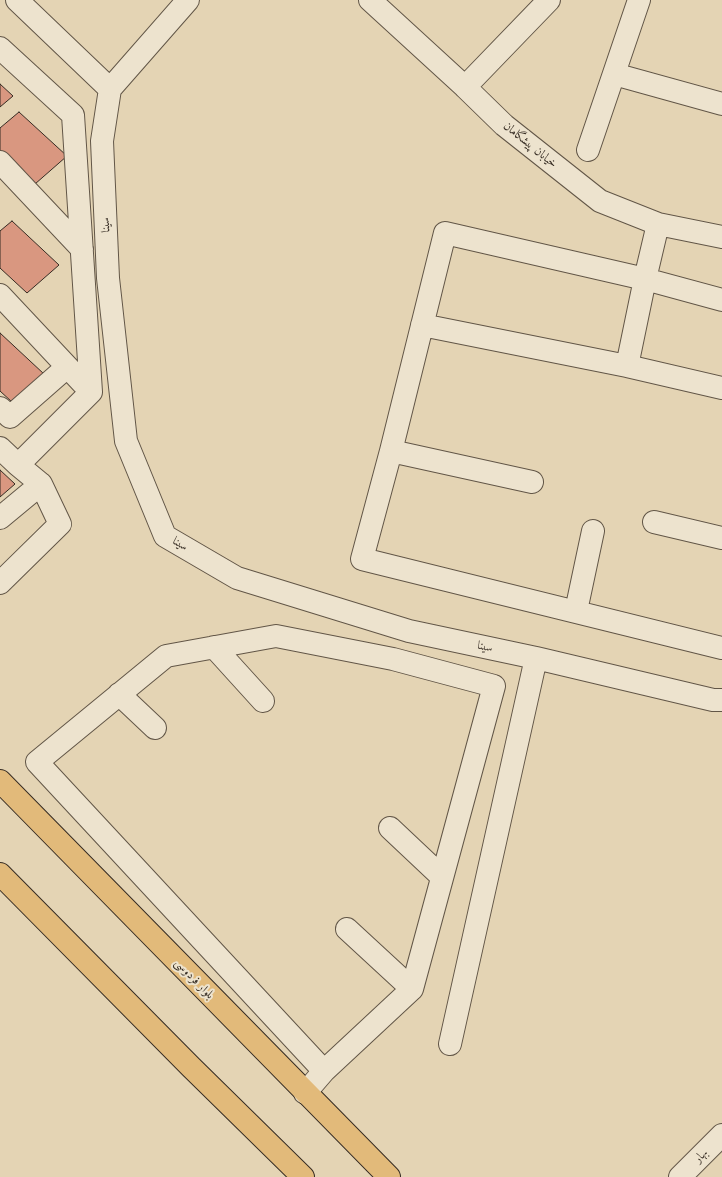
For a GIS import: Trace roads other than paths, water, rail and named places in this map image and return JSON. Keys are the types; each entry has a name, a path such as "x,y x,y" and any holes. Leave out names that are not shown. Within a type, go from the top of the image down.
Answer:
{"main road":[{"name":"بلوار فردوسی","path":"0,781 389,1177"},
{"path":"0,874 191,1067 303,1177"}],"street":[{"path":"17,0 110,89 188,0"},
{"name":"خیابان پیشگامان","path":"370,0 466,87 504,125 600,201 658,224 722,237"},
{"path":"466,87 549,0"},
{"path":"588,150 639,0"},
{"path":"0,48 73,115 91,392 18,465"},
{"path":"614,74 722,104"},
{"name":"سینا","path":"110,89 102,141 108,278 126,441 166,536 237,578 409,631 536,658 713,700 722,700"},
{"path":"0,162 82,250"},
{"path":"627,366 658,224"},
{"path":"722,300 645,279 445,232 391,451 362,559 722,648"},
{"path":"0,296 91,392"},
{"path":"422,325 627,366 722,388"},
{"path":"0,408 10,417 67,367"},
{"path":"0,448 41,484 60,524 0,583"},
{"path":"391,451 532,482"},
{"path":"0,518 41,484"},
{"path":"654,522 722,538"},
{"path":"576,611 593,531"},
{"path":"305,1093 324,1072 412,989 494,686 393,659 276,636 166,656 37,762 324,1072"},
{"path":"214,647 264,701"},
{"path":"450,1044 536,658"},
{"path":"120,694 155,728"},
{"path":"390,828 442,877"},
{"path":"347,929 412,989"},
{"name":"بهار","path":"680,1177 722,1135"}]}
